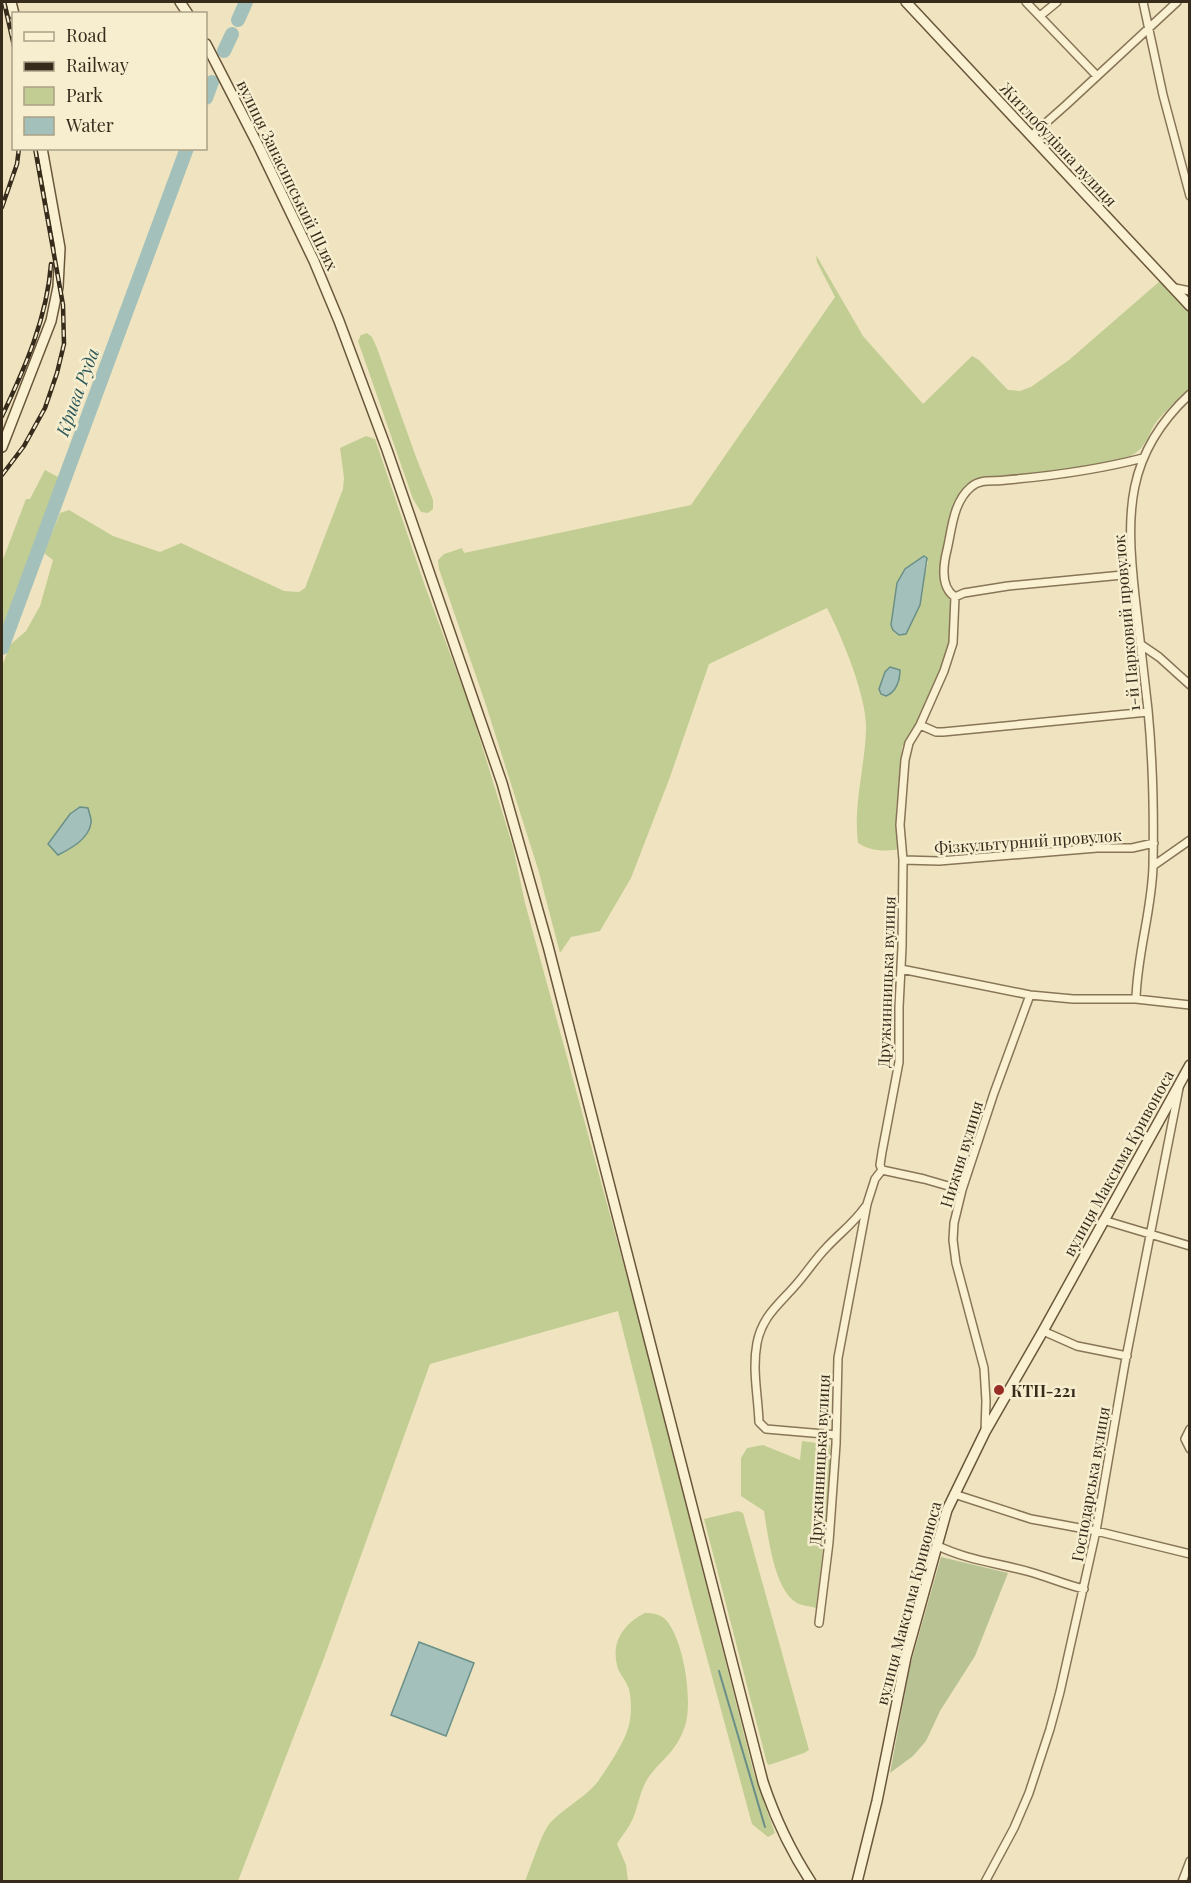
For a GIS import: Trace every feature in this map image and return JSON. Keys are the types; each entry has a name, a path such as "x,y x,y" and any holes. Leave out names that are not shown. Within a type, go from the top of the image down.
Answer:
{"main road":[{"name":"Житлобудівна вулиця","path":"906,2 1190,306"},
{"name":"вулиця Занасипський Шлях","path":"207,47 250,128 314,261 339,321 387,450 502,783 559,991 763,1782 776,1820 794,1856 811,1881"},
{"path":"2,447 51,321 58,287 60,248 42,150"},
{"name":"вулиця Максима Кривоноса","path":"857,1881 877,1802 906,1656 936,1545 954,1494 985,1432 1189,1066"}],"street":[{"path":"1026,2 1097,76"},
{"path":"1040,16 1057,2"},
{"path":"1143,2 1163,95 1190,196"},
{"path":"1031,136 1177,2"},
{"path":"1172,287 1190,291"},
{"name":"1-й Парковий провулок","path":"1136,999 1154,843 1148,712 1133,574 1130,508 1143,458 1154,435 1167,417 1190,394"},
{"name":"Дружинницька вулиця","path":"819,1623 829,1542 838,1358 867,1204 875,1179 882,1170 880,1165 882,1152 899,1062 903,860 900,825 905,760 909,743 920,725 944,671 953,643 955,597 947,589 944,566 955,514 964,495 972,486 981,481 1069,474 1143,458"},
{"path":"955,597 964,593 1008,586 1133,574"},
{"path":"1140,644 1190,685"},
{"path":"920,725 936,732 943,732 1148,712"},
{"path":"1153,866 1190,840"},
{"name":"Фізкультурний провулок","path":"903,860 939,861 1097,848 1132,848 1154,843"},
{"path":"901,969 1030,995 1073,999 1136,999 1190,1005"},
{"name":"Нижня вулиця","path":"985,1432 984,1368 956,1263 953,1240 954,1223 962,1190 1030,995"},
{"name":"Господарська вулиця","path":"985,1881 1014,1828 1041,1761 1060,1692 1096,1531 1127,1356 1181,1080"},
{"path":"882,1170 962,1190"},
{"path":"836,1435 766,1430 759,1422 753,1370 757,1341 764,1322 775,1305 806,1274 825,1248 854,1223 867,1204"},
{"path":"1103,1220 1190,1246"},
{"path":"1043,1331 1077,1346 1127,1356"},
{"path":"1187,1432 1190,1449"},
{"path":"954,1494 1031,1519 1096,1531 1190,1554"},
{"path":"936,1545 982,1562 1030,1572 1084,1589"},
{"path":"1182,1881 1189,1867"}],"green space":[{"path":"816,255 863,336 923,404 972,356 979,360 1008,390 1020,391 1031,387 1069,360 1160,281 1189,296 1189,388 1157,421 1141,448 1125,459 1086,469 981,478 968,485 958,495 948,523 939,575 950,600 952,611 950,643 920,718 902,747 896,811 897,849 876,850 858,843 857,814 865,743 865,716 858,684 840,635 827,608 709,664 670,777 631,878 600,931 571,937 560,953 538,869 485,702 439,569 438,560 444,554 462,548 464,553 691,505 835,297 817,262","holes":["924,556 928,562 920,605 891,625 897,583 905,569"]},
{"path":"367,333 372,337 377,348 433,500 433,509 428,513 421,512 413,499 358,341 361,335"},
{"path":"366,436 375,439 425,586 471,710 513,847 525,903 643,1336 754,1774 775,1833 768,1837 752,1824 691,1599 618,1311 430,1364 324,1658 238,1881 2,1881 2,666 10,645 26,631 40,606 53,560 44,553 60,513 69,510 113,536 160,552 181,543 284,591 299,592 305,588 343,489 344,478 340,448","holes":["92,822 87,834 71,848 49,844 57,834"]},
{"path":"45,470 60,478 2,640 2,562 26,499 30,499"},
{"path":"802,1441 830,1445 831,1481 816,1608 799,1604 789,1596 773,1561 764,1511 741,1496 741,1458 747,1448 763,1445 800,1460"},
{"path":"738,1511 743,1513 809,1750 769,1765 704,1519"},
{"path":"941,1557 1008,1573 975,1656 940,1711 926,1741 913,1756 890,1773 910,1666"},
{"path":"645,1613 656,1614 664,1618 672,1629 682,1656 688,1702 685,1726 677,1743 646,1782 632,1821 617,1844 626,1865 628,1881 525,1881 550,1823 596,1784 624,1739 628,1729 631,1700 628,1686 618,1669 617,1643 620,1635 630,1623"}],"water":[{"path":"924,556 927,558 920,605 906,634 899,635 891,625 897,583 905,569"},
{"path":"890,667 900,670 900,674 895,689 886,696 881,694 879,689 885,672"},
{"path":"80,807 88,808 91,820 90,829 78,843 58,855 48,844 70,814"},
{"path":"419,1642 474,1663 446,1736 391,1715"}],"waterway":[{"name":"Крива Руда","path":"238,20 246,2"},
{"path":"224,51 232,34"},
{"name":"Крива Руда","path":"207,95 212,82"},
{"name":"Крива Руда","path":"2,648 186,150"},
{"path":"719,1671 765,1827"}],"railway":[{"path":"4,2 12,37"},
{"path":"2,207 17,164 19,150"},
{"path":"2,475 24,446 45,408 64,344 63,305 35,150"},
{"path":"2,416 34,342 45,304 51,264"}],"place":[{"name":"КТП-221","path":"999,1390"}]}
